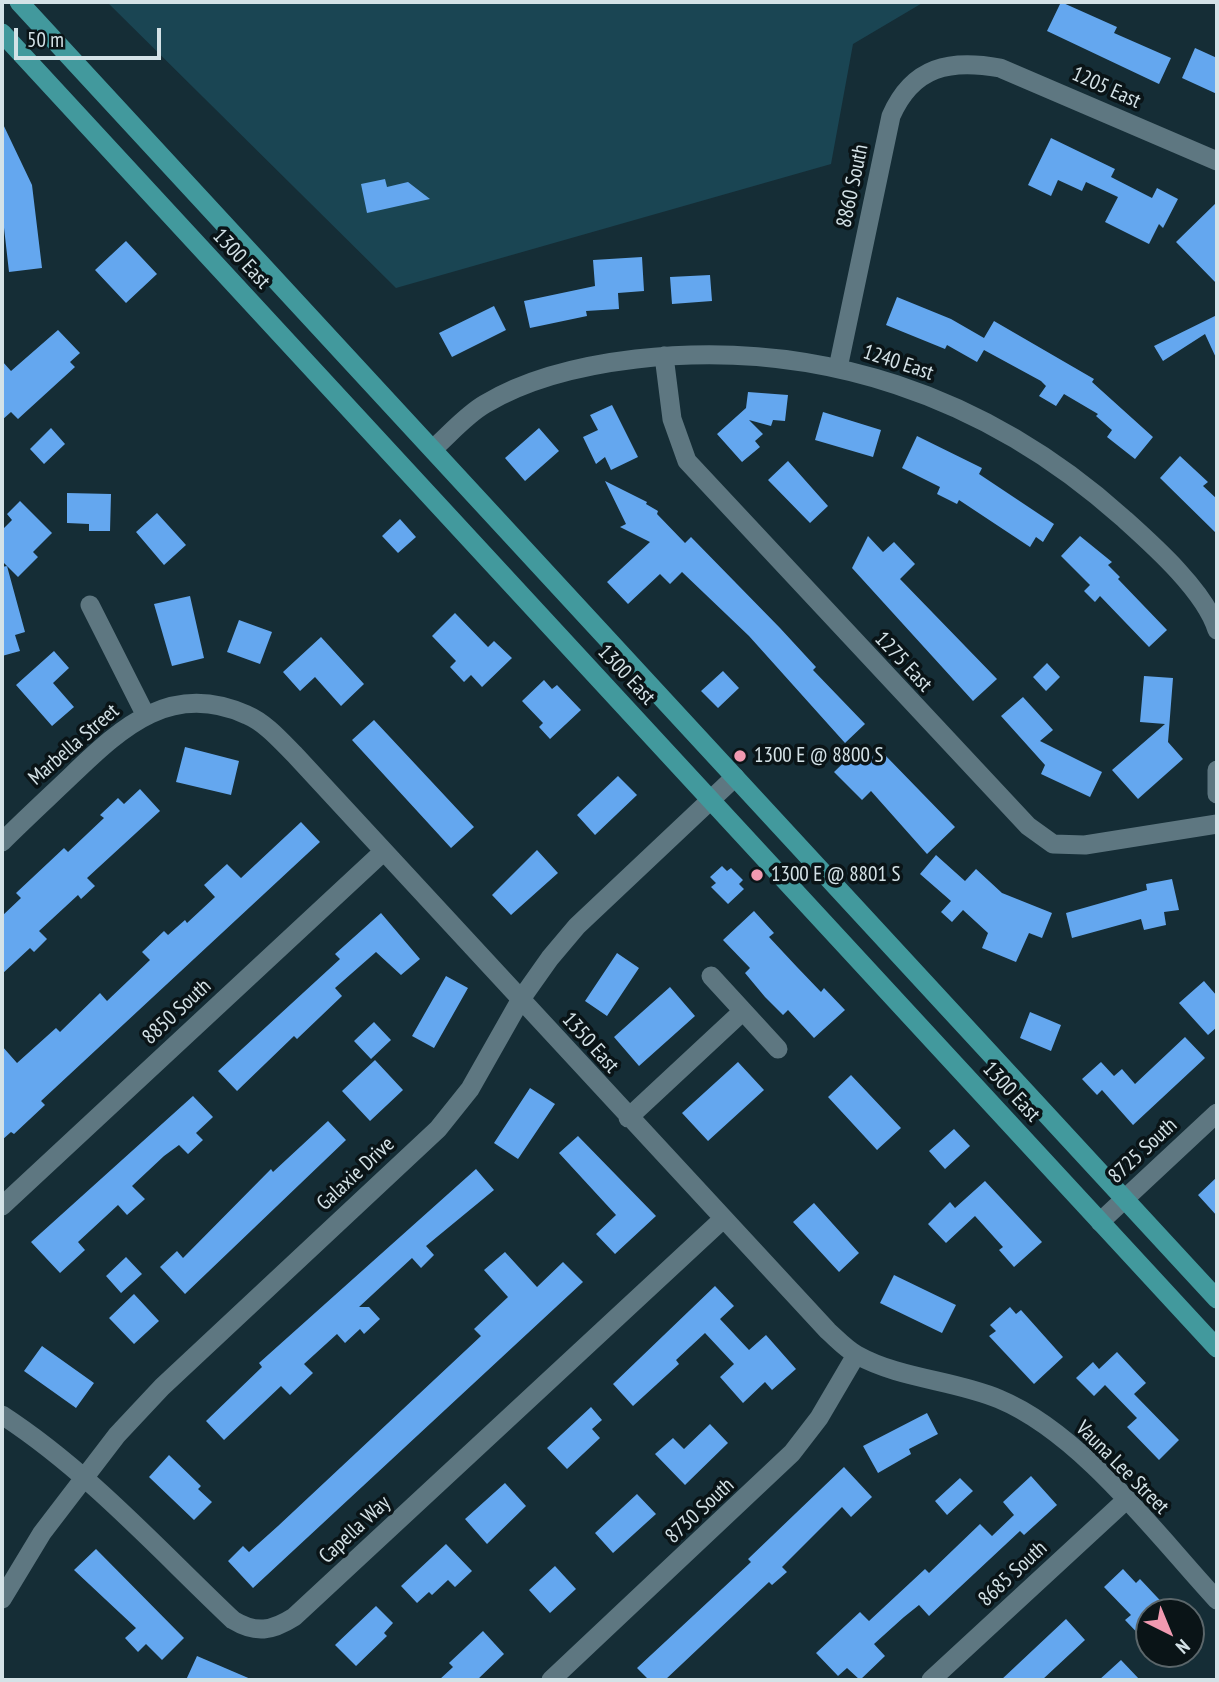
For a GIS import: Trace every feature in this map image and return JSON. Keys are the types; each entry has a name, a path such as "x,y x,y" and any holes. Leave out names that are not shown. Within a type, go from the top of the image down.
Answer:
{"main road":[{"name":"1300 East","path":"19,2 1217,1299"},
{"name":"1300 East","path":"2,33 1217,1348"}],"street":[{"name":"1205 East","path":"973,63 1024,77 1217,162"},
{"name":"8860 South","path":"838,368 891,116 900,97 914,81 932,70 973,63"},
{"name":"1240 East","path":"433,449 484,404 525,384 570,371 664,356 722,355 838,368 911,388 979,417 1038,450 1089,488 1133,528 1190,587 1205,606 1217,630"},
{"name":"1275 East","path":"664,356 672,419 687,461 1028,826 1053,844 1085,845 1217,824"},
{"path":"90,605 145,715"},
{"name":"Marbella Street","path":"2,842 104,745 145,715 169,706 194,703 219,706 249,715 296,756"},
{"name":"1350 East","path":"296,756 819,1323 856,1355"},
{"path":"1217,770 1217,794"},
{"name":"Galaxie Drive","path":"2,1599 82,1476 162,1387 438,1129 470,1089 521,999 577,926 735,777"},
{"name":"8850 South","path":"2,1206 384,851"},
{"path":"711,976 778,1049"},
{"path":"628,1118 743,1011"},
{"name":"8725 South","path":"1100,1222 1217,1113"},
{"name":"Capella Way","path":"2,1415 32,1434 82,1476 233,1620 258,1631 277,1628 304,1608 723,1219"},
{"name":"Vauna Lee Street","path":"856,1355 1000,1400 1065,1441 1126,1500 1217,1600"},
{"name":"8730 South","path":"551,1680 792,1453 819,1418 856,1355"},
{"name":"8685 South","path":"931,1680 1126,1500"}],"shaded area":[{"path":"107,2 924,2 853,44 831,164 396,288"}],"building":[{"path":"1061,2 1117,27 1114,33 1171,58 1159,84 1047,31"},
{"path":"1195,48 1217,58 1217,94 1182,78"},
{"path":"2,122 32,185 42,268 9,272 2,210"},
{"path":"1051,138 1115,169 1111,177 1152,198 1157,188 1178,199 1163,228 1159,224 1149,244 1105,222 1118,197 1086,182 1082,191 1058,180 1051,196 1028,185"},
{"path":"385,179 387,187 408,182 430,199 367,213 361,184"},
{"path":"1217,202 1217,284 1176,242"},
{"path":"126,241 157,274 126,303 95,270"},
{"path":"642,257 644,291 618,293 619,309 586,311 587,316 530,328 524,301 595,286 593,260"},
{"path":"710,275 712,301 672,304 670,277"},
{"path":"897,297 951,319 984,338 994,321 1094,379 1092,382 1153,437 1135,459 1107,437 1112,430 1096,416 1098,414 1064,394 1056,406 1039,396 1046,386 1041,381 984,350 977,362 947,345 945,349 886,325"},
{"path":"494,306 506,330 452,357 439,333"},
{"path":"1217,315 1217,360 1205,334 1163,361 1154,346"},
{"path":"58,330 80,353 70,362 75,367 18,419 11,412 2,420 2,361 11,371"},
{"path":"748,392 788,395 785,421 773,420 771,426 749,420 763,434 755,441 760,447 742,462 717,434 746,408"},
{"path":"612,405 638,457 611,470 605,457 596,464 583,437 598,430 590,415"},
{"path":"823,412 881,430 873,457 815,440"},
{"path":"51,428 65,444 44,464 30,449"},
{"path":"539,428 559,451 525,481 505,458"},
{"path":"917,436 982,468 979,474 1054,524 1043,542 1036,537 1030,547 959,500 957,504 937,494 940,487 902,468"},
{"path":"1180,456 1208,482 1203,486 1217,499 1217,534 1160,478"},
{"path":"788,461 828,506 810,523 768,480"},
{"path":"605,481 647,502 685,543 691,537 780,628 816,667 813,670 865,724 845,743 749,636 682,572 670,584 660,574 628,604 607,582 650,542 620,527 626,524"},
{"path":"67,493 111,494 110,531 89,531 89,524 67,523"},
{"path":"20,501 52,533 33,552 38,557 18,577 2,561 2,530 12,520 7,514"},
{"path":"157,513 186,545 164,565 136,532"},
{"path":"400,519 416,537 398,553 382,536"},
{"path":"868,536 883,552 894,542 915,564 900,579 997,679 973,701 852,568"},
{"path":"1080,536 1112,562 1108,565 1120,577 1118,579 1167,630 1149,647 1100,596 1095,602 1084,591 1090,585 1061,556"},
{"path":"7,566 25,632 15,635 20,651 2,656 2,567"},
{"path":"190,596 204,658 172,666 154,604"},
{"path":"455,613 488,647 494,641 512,658 482,687 471,675 464,682 450,667 456,661 432,636"},
{"path":"239,620 272,632 260,664 227,652"},
{"path":"321,637 364,684 341,706 315,677 300,691 283,672"},
{"path":"54,651 69,668 53,683 74,707 52,726 16,685"},
{"path":"1047,663 1060,677 1046,691 1033,677"},
{"path":"723,671 739,688 718,708 701,691"},
{"path":"1144,676 1173,678 1168,742 1183,759 1138,799 1112,770 1165,724 1140,722"},
{"path":"544,680 552,689 557,685 581,710 550,739 539,727 543,723 522,701"},
{"path":"1023,697 1053,730 1040,741 1102,772 1090,797 1041,774 1045,765 1001,716"},
{"path":"374,720 474,827 451,848 352,740"},
{"path":"862,745 877,761 884,754 955,827 927,854 871,791 862,800 834,772"},
{"path":"185,747 239,761 231,795 176,782"},
{"path":"618,776 637,795 595,835 577,815"},
{"path":"140,789 160,811 87,878 95,886 81,899 78,895 39,931 47,939 34,952 30,948 2,974 2,916 21,898 16,893 64,848 68,852 104,818 100,815 118,798 124,804"},
{"path":"301,822 320,842 41,1101 45,1105 14,1134 11,1132 2,1140 2,1046 17,1063 56,1028 60,1032 100,993 107,1001 150,960 142,952 164,931 168,935 185,920 187,923 215,897 204,885 227,864 241,878"},
{"path":"537,850 558,873 511,915 492,895"},
{"path":"936,855 965,881 976,869 1002,893 1052,913 1042,938 1029,933 1016,962 982,948 988,933 963,910 952,922 941,912 951,901 920,874"},
{"path":"722,866 727,871 731,868 743,880 739,884 744,889 728,904 711,887 716,883 710,877"},
{"path":"1172,879 1179,910 1164,912 1166,925 1144,930 1141,919 1072,938 1066,913 1147,890 1146,884"},
{"path":"754,911 774,933 769,937 821,992 824,988 845,1010 814,1038 788,1010 783,1015 765,997 745,973 750,968 723,940"},
{"path":"381,913 420,959 401,975 376,952 335,988 342,996 297,1039 294,1036 237,1091 218,1071 340,959 335,954"},
{"path":"617,953 639,968 607,1016 585,1001"},
{"path":"446,976 468,988 434,1048 412,1036"},
{"path":"1204,981 1217,996 1217,1027 1208,1035 1179,1003"},
{"path":"670,987 695,1016 639,1066 614,1037"},
{"path":"1030,1012 1061,1025 1051,1051 1020,1038"},
{"path":"374,1022 391,1040 371,1059 354,1041"},
{"path":"1185,1037 1205,1058 1133,1125 1102,1090 1097,1095 1082,1079 1101,1062 1114,1076 1122,1069 1135,1084"},
{"path":"375,1060 403,1090 370,1121 342,1091"},
{"path":"738,1062 764,1090 708,1141 682,1113"},
{"path":"851,1075 901,1128 877,1150 828,1097"},
{"path":"530,1088 555,1104 518,1159 494,1143"},
{"path":"193,1096 213,1117 196,1133 203,1140 188,1154 179,1145 164,1156 132,1186 145,1199 127,1215 118,1205 78,1242 85,1250 60,1273 31,1242"},
{"path":"328,1121 346,1140 185,1294 160,1267 177,1251 183,1258 271,1169 273,1172"},
{"path":"954,1129 970,1146 945,1169 929,1151"},
{"path":"578,1136 656,1216 615,1254 596,1234 616,1215 559,1153"},
{"path":"476,1169 494,1190 426,1246 434,1255 421,1268 412,1258 359,1307 369,1307 380,1319 364,1334 360,1329 345,1343 337,1334 304,1364 313,1373 290,1395 281,1386 224,1440 206,1421 262,1367 259,1363"},
{"path":"1217,1177 1217,1216 1198,1195"},
{"path":"985,1181 1042,1242 1014,1267 999,1250 1003,1247 975,1216 946,1243 928,1224 950,1202 955,1208"},
{"path":"814,1203 859,1253 839,1272 793,1222"},
{"path":"505,1252 537,1287 563,1262 583,1282 253,1588 228,1561 243,1546 249,1552 481,1336 474,1329 508,1297 484,1270"},
{"path":"126,1257 142,1274 121,1293 106,1276"},
{"path":"894,1275 956,1305 942,1333 880,1303"},
{"path":"715,1286 734,1306 720,1319 749,1350 766,1335 796,1369 772,1390 765,1382 743,1403 720,1377 734,1364 705,1333 676,1360 679,1364 633,1406 613,1384"},
{"path":"134,1294 159,1321 134,1344 109,1318"},
{"path":"1010,1307 1016,1314 1021,1310 1063,1357 1034,1384 989,1336 996,1331 990,1325"},
{"path":"42,1346 94,1383 76,1408 24,1371"},
{"path":"1117,1352 1146,1383 1134,1394 1179,1440 1159,1460 1127,1427 1137,1418 1105,1385 1094,1396 1076,1378 1093,1362 1099,1369"},
{"path":"591,1407 602,1420 592,1429 600,1438 567,1469 547,1448"},
{"path":"927,1413 938,1434 909,1449 911,1454 878,1473 863,1446"},
{"path":"710,1424 728,1443 685,1485 655,1454 673,1438 684,1449"},
{"path":"169,1455 201,1486 198,1489 212,1502 194,1520 149,1477"},
{"path":"844,1467 872,1497 851,1517 842,1507 782,1567 787,1572 772,1585 769,1582 665,1680 649,1680 637,1668 751,1562 748,1559"},
{"path":"1031,1476 1057,1505 1024,1535 1020,1531 929,1616 919,1605 904,1617 874,1644 885,1656 860,1680 847,1668 838,1676 816,1653 860,1612 869,1621 925,1569 929,1573 980,1524 992,1536 1014,1515 1003,1502"},
{"path":"960,1478 973,1491 947,1515 935,1501"},
{"path":"505,1483 526,1506 487,1544 465,1519"},
{"path":"637,1494 656,1514 613,1553 595,1533"},
{"path":"446,1544 472,1571 455,1587 448,1580 432,1595 429,1592 417,1603 401,1586"},
{"path":"96,1549 184,1638 162,1660 146,1644 138,1652 125,1638 136,1628 74,1570"},
{"path":"555,1566 576,1589 550,1613 529,1590"},
{"path":"1123,1569 1136,1583 1140,1579 1158,1598 1135,1598 1135,1630 1125,1620 1131,1615 1104,1587"},
{"path":"376,1606 393,1623 384,1633 387,1636 356,1666 335,1645"},
{"path":"1066,1619 1085,1640 1042,1680 1001,1680"},
{"path":"483,1631 504,1654 477,1680 439,1680 453,1667 449,1663"},
{"path":"197,1656 253,1680 186,1680"},
{"path":"1121,1660 1140,1680 1099,1680"}],"place":[{"name":"1300 E @ 8800 S","path":"740,756"},
{"name":"1300 E @ 8801 S","path":"757,875"}]}
